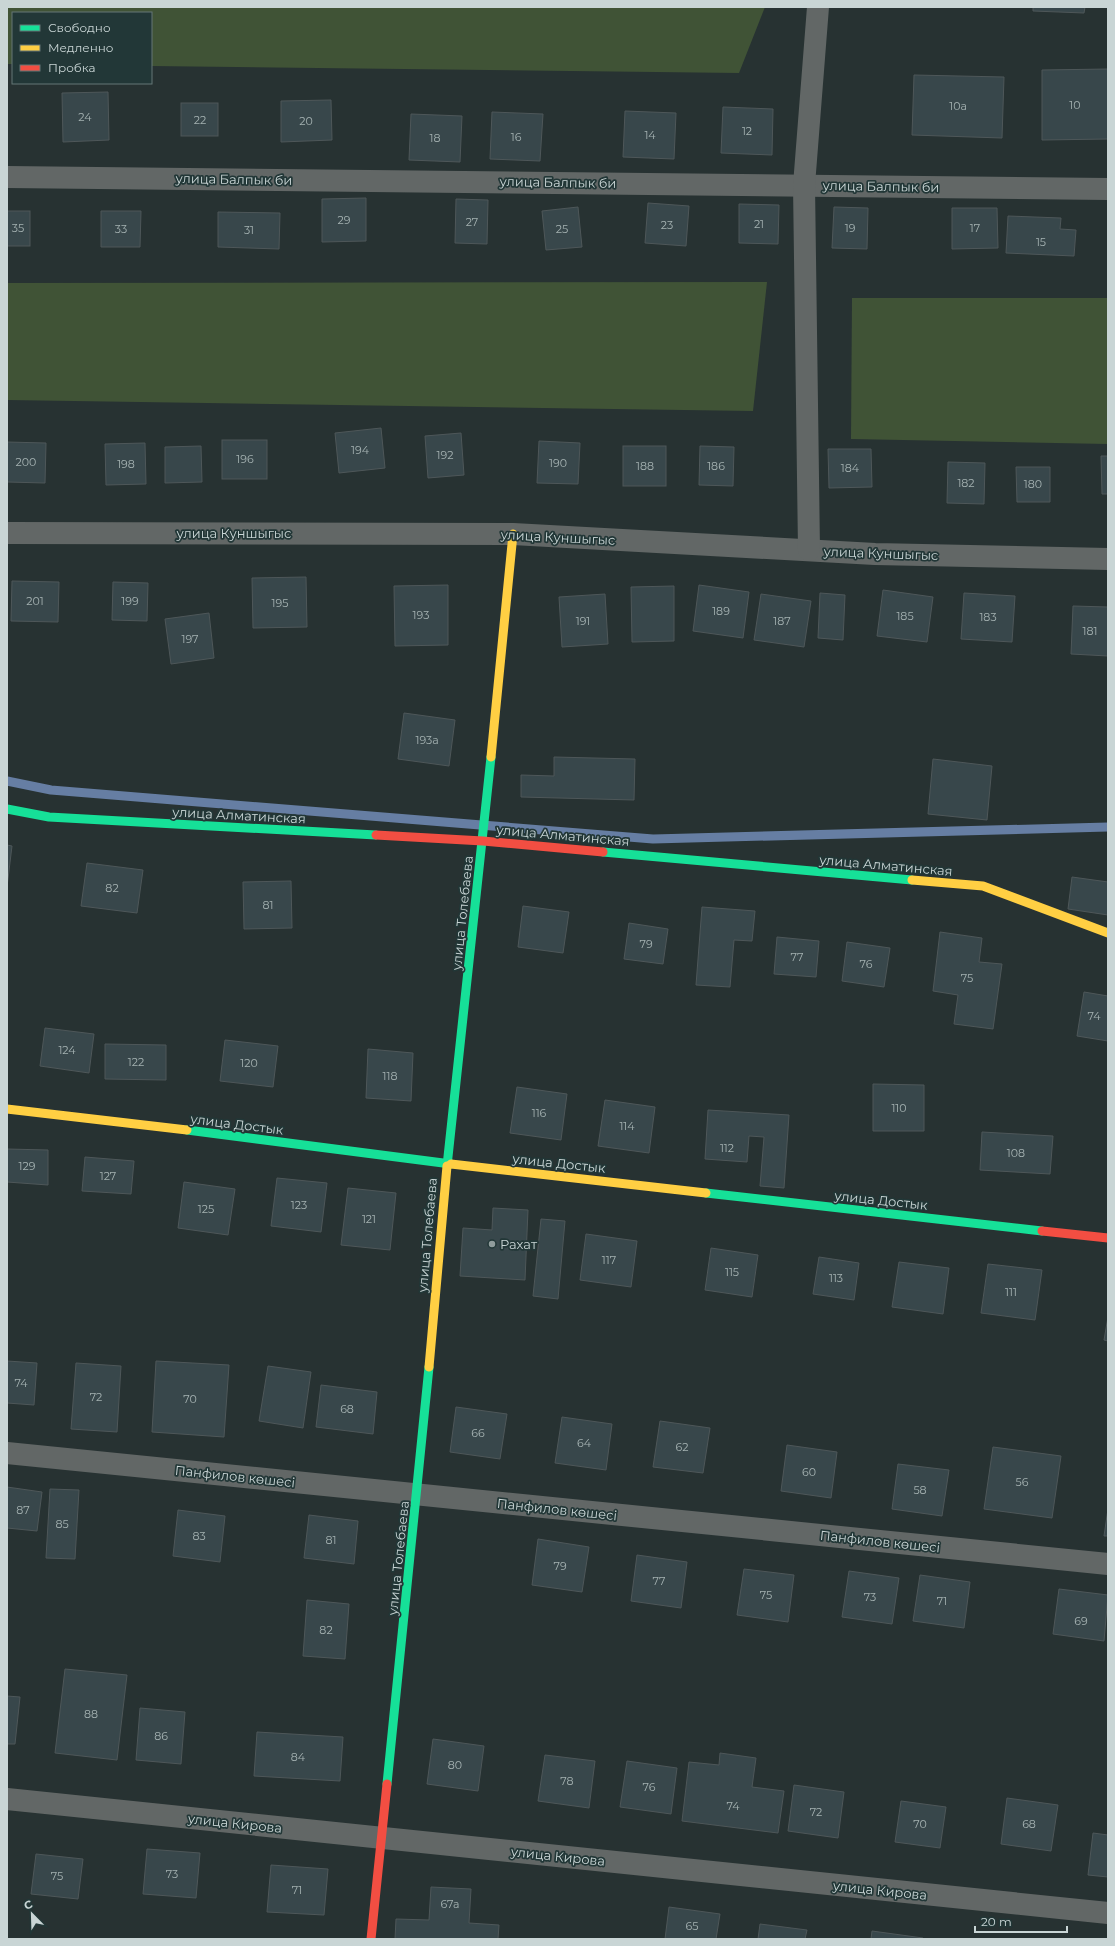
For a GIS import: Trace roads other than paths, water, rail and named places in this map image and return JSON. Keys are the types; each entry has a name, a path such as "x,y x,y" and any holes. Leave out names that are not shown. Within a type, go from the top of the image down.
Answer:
{"street":[{"path":"809,550 804,185 818,7"},
{"name":"улица Балпык би","path":"7,177 1108,189"},
{"name":"улица Куншыгыс","path":"7,533 513,534 875,554 1108,559"},
{"name":"улица Толебаева","path":"371,1939 417,1494 447,1164 483,841 513,534"},
{"name":"улица Алматинская","path":"7,809 49,817 483,841 982,886 1108,934"},
{"name":"улица Достык","path":"7,1109 78,1116 447,1164 1108,1238"},
{"name":"Панфилов көшесі","path":"7,1453 1108,1564"},
{"name":"улица Кирова","path":"7,1799 1108,1913"}],"waterway":[{"path":"7,781 51,790 653,839 1108,827"}],"place":[{"name":"Рахат","path":"492,1244"}]}
